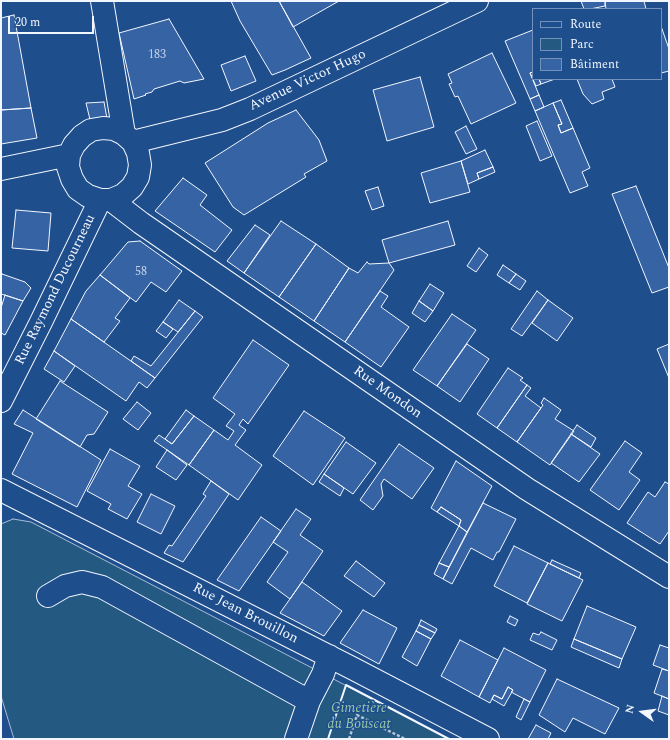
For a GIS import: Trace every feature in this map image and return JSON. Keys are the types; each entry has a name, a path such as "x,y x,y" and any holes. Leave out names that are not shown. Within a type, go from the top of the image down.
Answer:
{"street":[{"path":"102,1 129,138 138,153 140,165 138,177 132,187 123,195 106,200 88,196 78,189 72,179 68,167 70,155 74,145 82,136 91,130 103,128 114,129 129,138"},
{"name":"Avenue Victor Hugo","path":"129,138 222,120 250,109 477,1"},
{"path":"1,169 70,155"},
{"name":"Rue Raymond Ducourneau","path":"1,401 106,200"},
{"name":"Rue Mondon","path":"106,200 527,489 669,577"},
{"name":"Rue Jean Brouillon","path":"1,490 329,656 488,739"},
{"path":"48,596 65,586 82,582 102,587 309,701"},
{"path":"296,739 309,701 323,674 329,656"}],"path":[{"path":"349,739 357,715 405,739"}],"green space":[{"name":"Cimetière du Bouscat","path":"13,519 31,522 449,739 14,739 1,696 1,524"}],"building":[{"path":"231,1 279,1 311,58 272,75 240,21"},
{"path":"279,1 339,1 293,27"},
{"path":"581,1 605,1 605,6 584,8"},
{"path":"605,1 644,1 646,8 606,8"},
{"path":"14,15 31,108 1,110 1,18"},
{"path":"169,19 204,79 184,83 180,81 154,89 152,92 145,94 146,95 134,99 119,33"},
{"path":"662,29 669,49 669,71 662,73"},
{"path":"532,30 532,72 530,73 539,95 530,99 505,41"},
{"path":"492,53 516,103 471,124 458,96 455,97 449,84 452,83 448,74"},
{"path":"245,56 256,81 231,91 221,65"},
{"path":"420,77 434,127 387,141 373,90"},
{"path":"533,80 539,80 541,84 536,86"},
{"path":"539,80 552,80 541,84"},
{"path":"577,80 612,80 615,87 602,92 604,99 592,104 583,94"},
{"path":"539,95 544,107 535,111 530,99"},
{"path":"561,100 573,128 561,133 558,125 562,124 553,103"},
{"path":"104,102 108,124 92,128 86,103"},
{"path":"553,103 562,124 558,125 561,133 573,128 590,168 582,172 588,186 570,193 535,111"},
{"path":"31,108 37,138 1,144 1,110"},
{"path":"296,110 319,140 327,161 304,174 306,177 244,215 233,207 205,163 268,123"},
{"path":"537,121 552,156 540,161 526,126"},
{"path":"466,126 477,149 466,154 455,132"},
{"path":"485,150 493,167 477,173 479,179 468,184 461,161"},
{"path":"461,161 470,192 430,203 421,173"},
{"path":"493,167 495,172 479,179 477,173"},
{"path":"183,178 207,195 200,205 232,230 215,252 155,211"},
{"path":"636,186 669,268 669,287 652,293 612,194"},
{"path":"378,187 384,206 372,210 365,191"},
{"path":"16,210 51,213 48,251 12,248"},
{"path":"281,221 316,244 279,297 244,273"},
{"path":"448,221 455,245 389,263 382,240"},
{"path":"255,225 270,235 244,273 227,261"},
{"path":"140,241 182,271 166,292 151,282 136,302 100,275 128,242"},
{"path":"316,244 349,268 314,321 279,297"},
{"path":"479,248 488,255 476,272 467,266"},
{"path":"367,262 369,264 389,263 394,270 345,342 314,321 349,268 358,273"},
{"path":"503,265 516,274 509,283 497,275"},
{"path":"2,274 25,282 31,288 23,301 1,294"},
{"path":"516,274 526,281 520,290 509,283"},
{"path":"100,275 130,298 115,318 120,321 104,342 71,319 86,291"},
{"path":"430,284 444,293 433,311 419,301"},
{"path":"380,291 388,296 381,307 409,327 381,367 345,342"},
{"path":"537,291 548,300 522,336 511,329"},
{"path":"5,295 23,301 5,335 1,333 1,308"},
{"path":"179,300 195,311 178,332 163,322"},
{"path":"548,300 573,318 557,341 532,323"},
{"path":"419,301 433,311 425,322 412,313"},
{"path":"195,311 203,317 155,378 131,361 134,356 151,366"},
{"path":"452,314 476,330 437,386 413,370"},
{"path":"71,319 155,378 147,388 139,382 126,401 54,351"},
{"path":"163,322 173,329 166,338 156,331"},
{"path":"253,340 289,365 248,424 243,419 239,425 246,430 235,445 262,465 238,500 189,465 214,430 228,440 234,431 226,426 235,414 213,398"},
{"path":"467,344 489,359 460,402 437,386"},
{"path":"669,344 669,378 657,349"},
{"path":"54,351 75,366 64,382 44,369"},
{"path":"508,368 523,378 520,380 527,385 497,428 477,414"},
{"path":"60,381 108,412 94,434 87,435 80,447 36,419"},
{"path":"527,385 531,388 525,396 541,408 517,442 497,428"},
{"path":"544,398 561,410 555,419 574,431 550,465 517,442 543,405 541,403"},
{"path":"137,402 151,413 138,430 123,419"},
{"path":"23,410 101,460 77,507 12,474 33,433 14,424"},
{"path":"186,410 194,416 172,444 165,439"},
{"path":"304,411 345,438 313,485 273,456"},
{"path":"194,416 214,430 189,465 154,441 159,435 172,444"},
{"path":"577,425 596,438 591,447 571,434"},
{"path":"571,434 600,454 579,482 551,463"},
{"path":"625,441 642,453 629,472 640,480 619,510 590,490"},
{"path":"346,442 376,463 353,494 324,474"},
{"path":"399,444 434,468 412,499 384,479 381,484 383,496 373,510 360,500"},
{"path":"110,449 140,466 128,486 142,494 127,519 108,509 111,504 87,491"},
{"path":"167,450 187,465 176,480 156,467"},
{"path":"456,461 492,486 467,532 459,526 461,520 441,507 437,512 431,508"},
{"path":"324,474 344,488 340,496 319,482"},
{"path":"211,481 229,494 183,562 164,553 169,545 172,546 206,496 203,494"},
{"path":"665,482 669,484 669,531 660,544 627,523 648,492 655,497"},
{"path":"151,494 175,506 161,534 137,522"},
{"path":"483,503 516,519 499,552 497,552 493,560 471,548 452,584 443,579"},
{"path":"441,507 461,520 459,526 437,512"},
{"path":"296,509 311,519 300,535 323,551 290,599 267,582 288,552 273,542"},
{"path":"261,517 281,531 239,591 217,580"},
{"path":"459,526 467,532 449,567 439,563"},
{"path":"514,546 548,563 527,603 494,586"},
{"path":"552,560 581,573 579,578 550,564"},
{"path":"356,561 385,583 374,597 344,576"},
{"path":"439,563 449,567 443,579 434,574"},
{"path":"548,563 583,580 562,621 527,604"},
{"path":"302,582 342,611 324,636 280,613"},
{"path":"587,606 636,627 622,659 574,639"},
{"path":"363,610 397,628 379,664 340,643"},
{"path":"510,616 518,620 515,626 507,622"},
{"path":"421,620 437,629 435,633 419,625"},
{"path":"419,625 435,633 431,639 416,631"},
{"path":"416,631 431,639 417,666 402,657"},
{"path":"541,632 557,640 552,650 530,640 533,633 539,635"},
{"path":"574,639 622,659 619,668 571,647"},
{"path":"460,640 498,660 479,697 441,676"},
{"path":"660,645 669,648 669,671 653,665"},
{"path":"504,648 546,670 530,702 511,692 513,690 508,687 502,699 494,695 490,703 479,697"},
{"path":"662,669 669,671 669,699 654,693"},
{"path":"557,679 619,708 605,734 573,718 565,732 539,715"},
{"path":"508,687 513,690 504,706 492,699 494,695 502,699"},
{"path":"662,696 669,699 669,715 658,711"},
{"path":"524,699 530,702 521,720 516,717"},
{"path":"536,725 551,733 548,739 528,739"}],"wall":[{"path":"328,739 346,685 449,739"}]}
